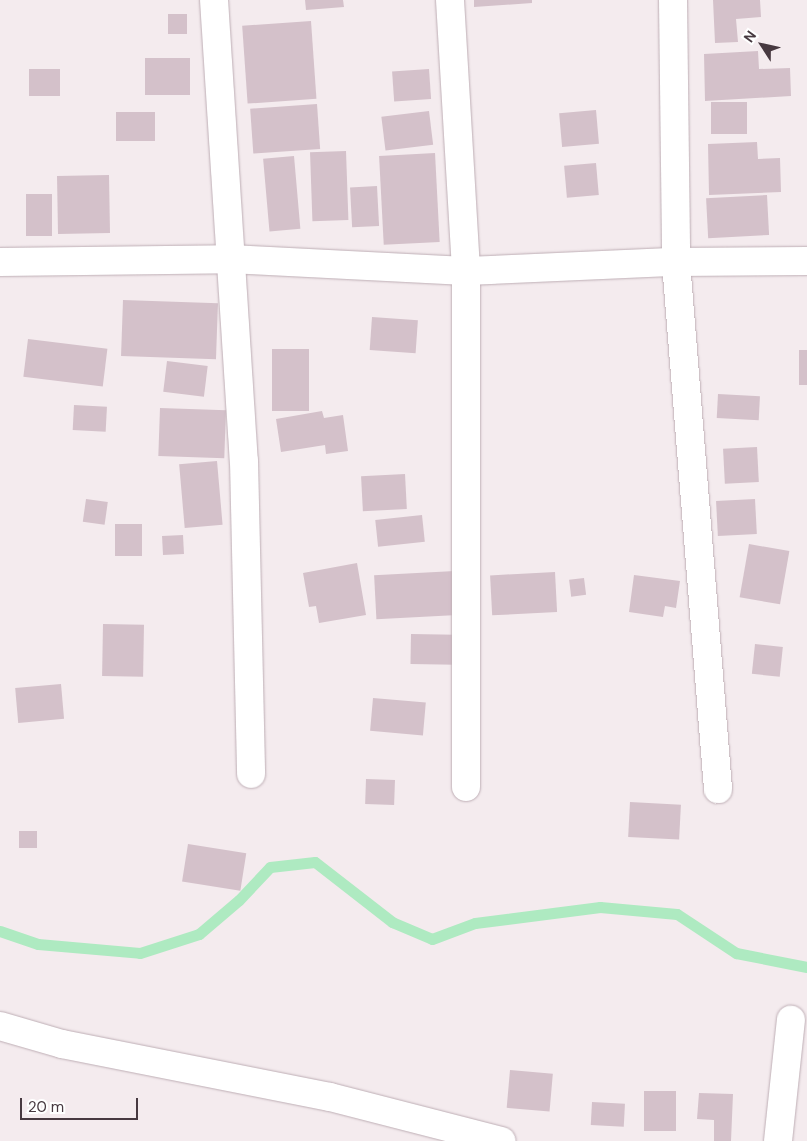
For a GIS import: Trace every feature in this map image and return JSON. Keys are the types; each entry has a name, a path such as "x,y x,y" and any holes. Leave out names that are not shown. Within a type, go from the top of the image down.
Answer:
{"street":[{"path":"214,0 244,461 251,774"},
{"path":"450,0 466,271 466,787"},
{"path":"672,0 676,262 718,789"},
{"path":"0,262 230,259 466,271 676,262 807,261"},
{"path":"778,1141 791,1020"},
{"path":"0,1026 62,1044 330,1097 500,1141"}],"building":[{"path":"305,0 343,0 344,7 306,10"},
{"path":"474,0 532,0 532,3 474,7"},
{"path":"713,0 760,0 761,17 736,19 738,42 715,43"},
{"path":"168,14 187,14 187,34 168,34"},
{"path":"311,21 316,99 248,104 242,26"},
{"path":"758,51 759,69 790,68 791,96 705,101 704,54"},
{"path":"145,58 190,58 190,95 145,95"},
{"path":"29,69 60,69 60,96 29,96"},
{"path":"429,69 431,99 394,102 392,72"},
{"path":"711,102 747,102 747,134 711,134"},
{"path":"317,104 320,149 253,154 250,109"},
{"path":"596,110 599,144 562,147 559,113"},
{"path":"429,111 433,145 386,151 381,117"},
{"path":"116,112 155,112 155,141 116,141"},
{"path":"757,142 758,159 780,158 781,192 709,195 708,144"},
{"path":"346,151 348,220 312,221 310,152"},
{"path":"435,153 440,242 384,245 379,156"},
{"path":"294,156 300,229 269,231 263,159"},
{"path":"596,163 599,195 567,198 564,166"},
{"path":"109,175 110,233 58,234 57,176"},
{"path":"377,186 379,226 352,227 350,187"},
{"path":"26,194 52,194 52,236 26,236"},
{"path":"767,195 769,235 708,238 706,198"},
{"path":"123,300 218,303 216,359 121,356"},
{"path":"372,317 418,320 416,353 370,350"},
{"path":"28,339 107,349 103,386 23,377"},
{"path":"272,349 309,349 309,411 272,411"},
{"path":"799,350 807,350 807,385 799,385"},
{"path":"167,361 208,366 204,397 163,392"},
{"path":"718,394 760,396 759,420 717,418"},
{"path":"74,405 107,407 106,432 73,430"},
{"path":"160,408 226,410 224,458 158,456"},
{"path":"322,411 324,418 343,415 348,451 326,454 325,445 281,452 276,419"},
{"path":"757,447 759,482 725,484 723,449"},
{"path":"217,461 223,525 185,528 179,464"},
{"path":"405,474 407,509 363,511 361,476"},
{"path":"86,499 108,502 105,525 83,522"},
{"path":"755,499 757,534 718,536 716,501"},
{"path":"422,515 425,542 378,547 375,520"},
{"path":"115,524 142,524 142,556 115,556"},
{"path":"183,535 184,554 163,555 162,536"},
{"path":"749,544 789,551 780,604 740,597"},
{"path":"357,563 366,615 319,623 316,606 309,607 303,573"},
{"path":"455,571 457,615 376,619 374,575"},
{"path":"555,572 557,612 492,615 490,575"},
{"path":"634,575 680,581 676,608 665,606 663,617 629,612"},
{"path":"584,578 586,595 571,597 569,580"},
{"path":"103,624 144,625 143,677 102,676"},
{"path":"411,634 456,635 455,665 410,664"},
{"path":"755,644 783,647 780,677 752,674"},
{"path":"61,684 64,719 18,723 15,688"},
{"path":"373,698 426,703 423,735 370,731"},
{"path":"366,779 395,780 394,805 365,804"},
{"path":"630,802 681,805 679,840 628,837"},
{"path":"19,831 37,831 37,848 19,848"},
{"path":"188,844 246,853 240,891 182,882"},
{"path":"510,1070 553,1074 550,1112 507,1108"},
{"path":"644,1091 676,1091 676,1131 644,1131"},
{"path":"699,1093 733,1094 731,1141 714,1141 714,1120 697,1119"},
{"path":"592,1102 625,1104 624,1127 591,1125"}],"waterway":[{"path":"0,931 38,944 140,953 199,934 239,900 270,867 315,862 392,922 432,939 475,923 600,907 677,914 736,953 807,967"}]}
